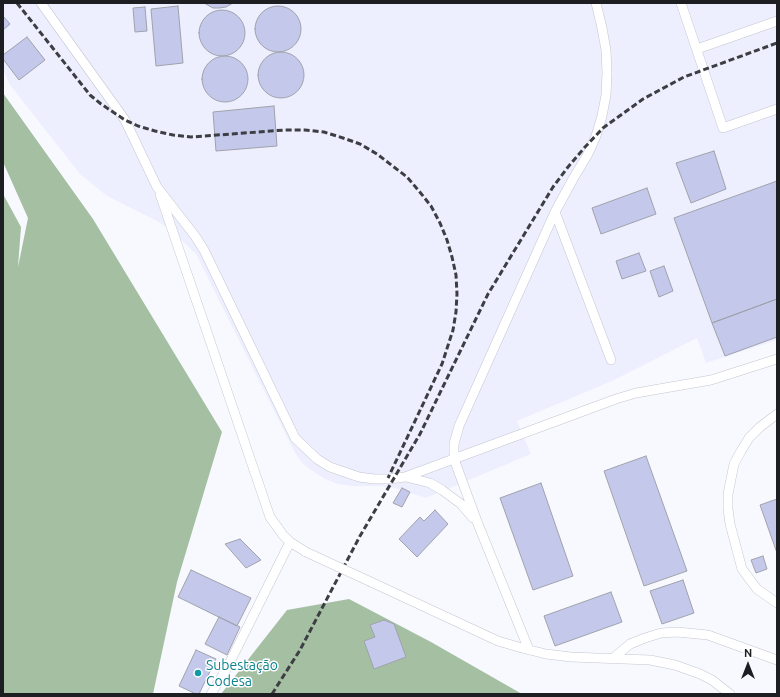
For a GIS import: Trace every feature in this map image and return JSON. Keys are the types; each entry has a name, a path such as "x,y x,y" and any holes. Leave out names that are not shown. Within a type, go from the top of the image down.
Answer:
{"lane":[{"path":"41,3 125,120 157,188 268,512 276,526 290,542 306,552 498,641 529,650 571,657 650,660 675,665 712,680 730,694"},
{"path":"529,650 478,524 454,459 454,444 459,426 555,212 588,154 596,136 606,95 606,58 602,28 596,3"},
{"path":"681,3 723,128 777,109"},
{"path":"697,49 777,21"},
{"path":"157,188 195,236 204,250 295,438 317,459 344,473 374,479 405,477 616,399 636,393 711,380 777,359"},
{"path":"555,212 611,360"},
{"path":"777,414 760,427 749,438 740,451 734,464 728,494 730,524 742,570 757,589 777,603"},
{"path":"405,477 430,484 442,490 461,504 478,524"},
{"path":"211,694 226,668 290,542"},
{"path":"612,659 630,644 661,633 677,632 708,635 777,660"}],"shaded area":[{"path":"3,3 777,3 777,340 706,363 697,338 612,381 517,421 531,454 426,498 395,488 381,486 352,486 338,484 325,479 303,464 295,453 196,254 175,234 159,222 107,196 80,174 10,85 3,69"}],"green space":[{"path":"3,93 93,219 222,432 177,582 153,694 3,694 3,194 21,227 18,267 28,218 3,162"},
{"path":"349,599 431,642 522,694 221,694 287,610"}],"building":[{"path":"204,3 233,3 226,7 213,8"},
{"path":"178,6 183,63 156,66 151,9"},
{"path":"274,6 282,6 291,10 297,16 301,29 297,42 291,48 282,52 274,52 265,48 259,42 255,33 255,25 259,16 265,10"},
{"path":"145,7 147,31 135,32 133,8"},
{"path":"218,10 226,10 235,14 241,20 245,33 241,46 235,52 226,56 218,56 209,52 203,46 199,37 199,29 203,20 209,14"},
{"path":"3,16 10,24 3,30"},
{"path":"27,37 45,60 19,80 3,59 3,55"},
{"path":"277,52 285,52 294,56 300,62 304,75 300,88 294,94 285,98 277,98 268,94 262,88 258,79 258,71 262,62 268,56"},
{"path":"221,56 229,56 238,60 244,66 248,79 244,92 238,98 229,102 221,102 212,98 206,92 202,83 202,75 206,66 212,60"},
{"path":"274,106 277,146 216,151 213,112"},
{"path":"714,151 726,189 691,203 676,163"},
{"path":"777,181 777,299 712,323 674,218"},
{"path":"647,188 656,214 601,234 592,208"},
{"path":"639,253 646,271 622,279 616,261"},
{"path":"664,266 673,291 659,297 650,271"},
{"path":"777,299 777,337 725,356 712,323"},
{"path":"646,456 687,571 644,586 604,471"},
{"path":"541,483 573,576 533,590 500,498"},
{"path":"402,488 410,492 402,507 393,503"},
{"path":"777,499 777,553 760,505"},
{"path":"435,510 448,524 417,557 399,539 420,517 424,521"},
{"path":"240,539 261,560 246,568 225,544"},
{"path":"763,556 767,569 756,573 751,560"},
{"path":"191,570 251,598 237,626 178,597"},
{"path":"683,580 694,613 662,624 650,591"},
{"path":"611,592 622,622 555,646 544,616"},
{"path":"219,617 240,627 227,655 205,644"},
{"path":"384,620 394,624 406,657 374,669 364,641 375,637 370,625"},
{"name":"Subestação Codesa","path":"196,650 216,659 199,694 179,686"}],"railway":[{"path":"17,3 90,95 125,120 155,131 191,137 285,130 324,132 360,144 377,154 407,177 431,206 440,223 452,257 456,275 456,312 453,330 442,364 388,478"},
{"path":"272,694 300,650 360,536 420,434 488,294 553,187 568,167 603,128 643,99 684,77 777,43"}],"place":[{"name":"Subestação Codesa","path":"198,673"}]}
